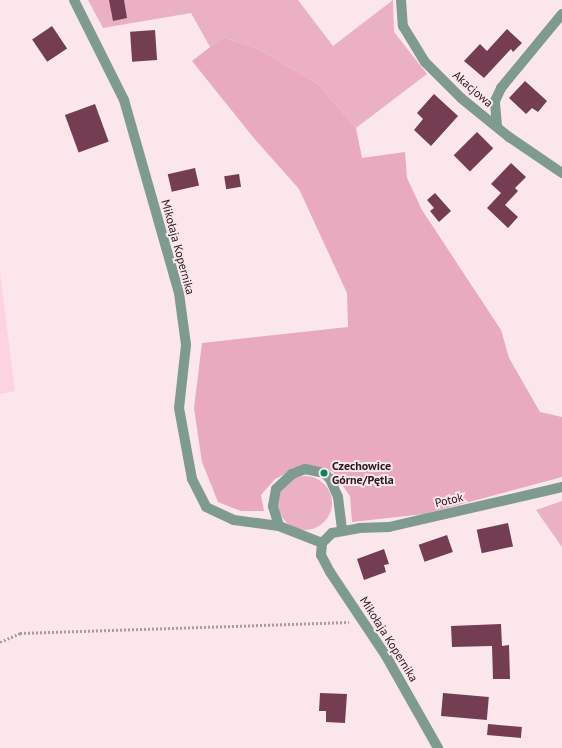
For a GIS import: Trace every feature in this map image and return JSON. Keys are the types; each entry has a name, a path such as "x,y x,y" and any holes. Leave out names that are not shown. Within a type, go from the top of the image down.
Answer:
{"street":[{"name":"Mikołaja Kopernika","path":"74,0 124,100 179,293 186,345 179,408 192,479 206,507 234,520 279,526"},
{"name":"Akacjowa","path":"401,0 403,26 425,62 461,98 562,173"},
{"path":"497,126 495,101 501,88 562,14"},
{"path":"305,469 324,473 330,479 338,497 342,531 332,533 322,543 279,526 274,506 276,489 292,474 305,469"},
{"name":"Potok","path":"342,531 389,528 562,487"},
{"name":"Mikołaja Kopernika","path":"322,543 321,555 363,621 438,748"}],"path":[{"path":"0,642 20,633 363,621"}],"shaded area":[{"path":"88,0 298,0 333,46 393,0 394,32 427,74 356,128 318,84 258,49 223,37 210,47 191,13 103,28"},
{"path":"223,37 258,49 318,84 356,128 362,158 405,152 407,178 422,210 501,330 509,358 540,412 562,417 562,477 424,514 352,522 350,496 332,471 303,465 275,479 261,495 264,511 241,511 218,502 202,462 194,408 202,343 348,327 347,293 299,189 253,137 192,61"},
{"path":"0,272 15,391 0,394"},
{"path":"300,476 310,476 324,484 330,493 332,503 330,513 324,522 310,530 300,530 290,525 283,518 278,508 278,498 283,488 290,481"},
{"path":"562,501 562,547 536,510"}],"building":[{"path":"109,0 124,0 127,18 113,21"},
{"path":"52,26 67,48 47,62 32,39"},
{"path":"507,29 522,43 513,52 511,49 484,78 464,61 480,44 487,51"},
{"path":"155,30 157,60 132,62 130,32"},
{"path":"525,81 547,101 538,112 532,108 526,114 509,98"},
{"path":"434,94 458,116 431,146 414,130 423,119 417,113"},
{"path":"95,104 109,142 79,153 65,115"},
{"path":"477,132 493,148 470,172 454,155"},
{"path":"511,163 526,177 515,188 518,191 505,205 518,217 508,228 487,208 501,193 491,184"},
{"path":"195,168 199,186 172,192 168,174"},
{"path":"239,174 241,187 226,189 224,176"},
{"path":"435,193 451,211 439,222 430,211 434,208 427,200"},
{"path":"508,523 513,546 482,553 477,530"},
{"path":"447,535 453,552 424,562 419,545"},
{"path":"384,549 389,564 384,565 386,572 364,580 357,559"},
{"path":"501,624 502,646 509,645 510,679 493,679 492,646 452,647 451,626"},
{"path":"320,693 347,694 345,723 326,722 326,711 319,711"},
{"path":"443,693 489,697 487,720 441,716"},
{"path":"488,724 522,727 521,738 487,735"}],"place":[{"name":"Czechowice Górne/Pętla","path":"324,473"}]}
